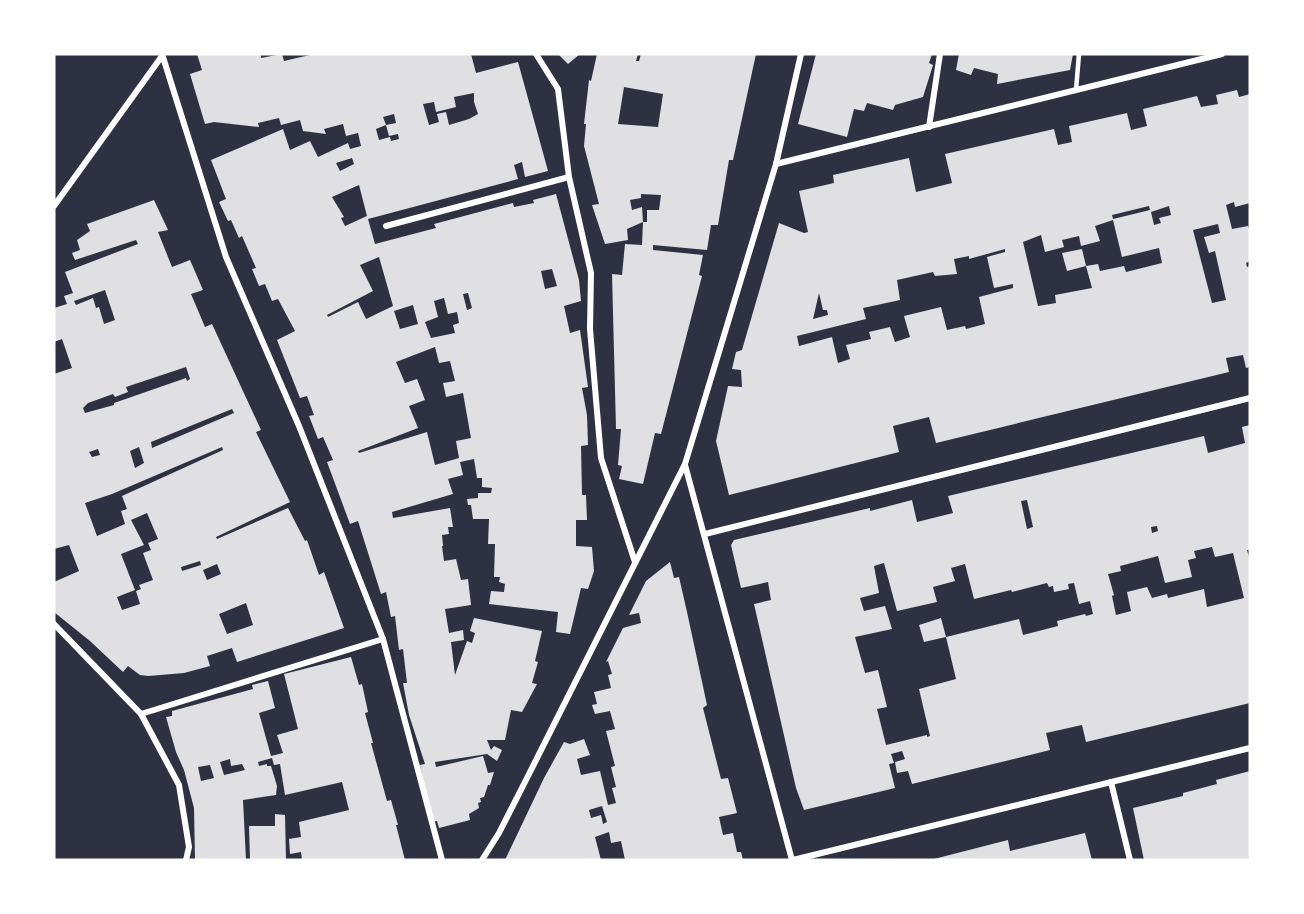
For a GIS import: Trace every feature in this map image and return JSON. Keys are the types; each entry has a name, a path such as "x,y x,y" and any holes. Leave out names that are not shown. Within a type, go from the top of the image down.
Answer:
{"street":[{"path":"537,54 558,89 570,177 591,273 590,330 601,459 635,562"},
{"path":"482,860 515,801 685,464 776,164 801,54"},
{"path":"929,127 940,54"},
{"path":"776,164 1222,54"},
{"path":"54,206 162,55"},
{"path":"162,55 226,257 299,426 383,639 442,860"},
{"path":"386,226 570,177"},
{"path":"705,534 1250,398"},
{"path":"685,464 793,860 1250,748"},
{"path":"54,624 141,714 180,785 189,847 186,860"},
{"path":"141,714 383,639"},
{"path":"1111,782 1130,860"}],"lane":[{"path":"1076,90 1079,54"}],"building":[{"path":"197,54 261,54 261,58 282,54 284,61 314,54 471,54 476,73 518,62 548,171 525,177 522,162 514,165 518,179 368,219 375,244 436,228 434,224 513,203 514,207 534,203 533,200 556,194 579,280 581,301 564,306 570,333 580,330 588,387 582,388 587,415 588,445 581,446 582,495 586,495 587,520 576,520 576,546 592,547 594,571 588,589 581,588 570,634 556,632 558,612 489,604 491,591 504,592 505,584 499,582 500,577 494,577 495,544 488,544 489,519 473,519 471,505 468,505 467,499 478,498 478,493 491,493 492,488 482,487 482,478 477,478 474,459 460,462 463,475 448,479 453,494 392,512 393,518 450,508 453,527 448,527 449,534 442,535 444,561 456,559 461,580 468,579 471,605 445,609 449,633 463,630 464,640 451,642 455,675 467,641 472,643 475,633 470,631 474,618 542,631 535,661 538,662 532,683 537,684 522,712 511,710 505,740 487,740 491,750 494,746 502,750 497,761 487,754 435,762 436,767 483,756 488,773 494,772 484,797 480,798 479,808 469,814 470,820 439,828 437,821 432,822 420,765 425,764 409,715 403,683 407,683 403,649 399,650 395,616 391,617 386,592 381,594 358,521 350,524 327,462 333,460 323,437 318,439 309,416 314,415 307,396 300,398 277,340 295,331 278,299 272,301 265,284 259,286 252,269 256,268 242,236 239,238 219,202 226,199 211,160 283,129 290,150 310,141 318,157 348,143 350,149 361,146 358,133 346,136 343,124 324,129 326,134 303,131 300,120 281,125 279,118 258,123 259,127 214,122 205,124 190,74 202,70","holes":["474,93 478,114 469,119 449,125 446,112 437,114 439,122 429,125 423,104 434,102 436,112 456,107 454,97","394,114 396,123 386,125 383,117","386,125 389,136 398,134 399,139 391,141 390,137 379,140 376,129","352,158 354,164 340,171 336,163","359,185 367,216 345,226 341,218 344,217 332,197","379,257 393,306 366,319 358,302 328,317 327,315 373,291 360,265","552,269 557,286 545,289 541,271","468,293 472,308 467,310 463,294","444,298 448,314 457,312 459,323 453,325 455,333 431,338 425,322 438,317 434,301","413,305 418,324 400,329 394,311","435,347 439,363 450,361 455,381 443,383 446,397 463,393 471,438 456,441 459,458 435,465 427,432 359,453 358,451 418,428 409,406 425,400 417,379 405,383 396,362"]},
{"path":"558,54 580,54 568,64"},
{"path":"597,54 638,54 636,61 639,61 641,54 756,54 733,160 729,160 718,225 711,225 707,250 653,245 653,250 703,255 699,275 702,276 661,434 655,433 643,484 619,479 622,466 618,465 621,429 616,429 612,274 622,275 625,244 642,245 643,222 627,229 628,240 605,244 592,205 599,204 584,146 586,124 584,124 589,80 591,81","holes":["624,87 663,94 658,127 618,124","641,194 661,195 659,210 647,210 647,222 643,222 642,207 632,210 630,200 641,198"]},
{"path":"816,54 932,54 929,63 933,65 923,97 895,105 893,110 867,103 864,111 854,109 847,137 798,124"},
{"path":"959,54 1073,54 1070,70 997,84 998,74 974,68 971,75 956,70"},
{"path":"1237,90 1239,97 1250,94 1250,203 1235,207 1234,202 1226,205 1232,229 1248,226 1250,232 1250,261 1246,263 1247,267 1250,266 1250,367 1246,368 1243,355 1226,358 1229,372 936,443 929,417 893,426 899,452 729,495 716,441 728,386 742,387 741,370 732,369 736,352 742,350 779,223 804,233 808,232 799,191 834,183 833,175 909,158 916,192 952,183 945,154 1054,129 1058,145 1072,142 1069,126 1127,113 1131,130 1147,126 1143,109 1197,96 1201,107 1218,104 1216,95","holes":["1149,206 1150,210 1113,219 1112,215","1169,206 1171,215 1159,218 1161,223 1154,225 1151,212","1113,220 1122,257 1159,248 1162,263 1126,272 1124,266 1100,271 1098,264 1086,266 1092,288 1055,295 1056,303 1038,306 1023,242 1041,235 1045,252 1064,247 1062,240 1079,236 1081,246 1100,241 1095,226","1218,224 1220,233 1204,237 1209,253 1215,251 1226,300 1212,303 1193,230","1005,249 1005,252 987,257 994,288 1013,284 1013,288 979,297 985,324 966,329 965,326 947,330 941,307 904,316 910,337 895,342 890,327 869,332 871,339 846,345 850,359 838,363 832,337 799,346 797,336 866,319 863,308 900,300 897,280 933,272 935,276 957,274 954,259 969,256 969,259","819,293 823,310 827,310 828,315 813,319"]},
{"path":"154,200 168,230 158,232 172,267 190,260 203,290 191,294 205,327 212,324 261,430 256,432 290,502 216,537 217,539 288,508 305,541 307,540 319,575 324,572 344,628 237,662 232,648 207,656 210,666 184,673 148,676 140,675 128,666 123,672 54,612 54,582 79,571 69,545 54,549 54,374 72,368 62,339 54,342 54,308 67,304 64,296 73,293 65,272 138,244 136,240 75,260 72,253 80,250 77,240 90,231 87,224","holes":["105,290 115,320 104,324 99,307 96,308 93,298 76,305 74,301","186,367 190,379 187,381 186,378 114,403 114,405 85,413 83,408 88,403 113,394 115,397 128,392 126,387","232,409 234,413 152,448 151,442","139,447 144,463 135,468 130,451","222,447 223,450 122,496 127,509 121,511 125,524 97,536 85,503 112,494","98,449 100,455 92,457 89,452","147,513 158,539 148,543 151,550 143,553 153,580 139,585 141,589 136,591 140,604 122,610 117,597 135,590 121,554 144,545 131,520","200,561 201,565 182,571 181,567","217,564 221,574 207,580 203,570","246,603 253,625 227,634 219,614"]},
{"path":"1082,249 1086,266 1067,271 1062,253"},
{"path":"1250,425 1250,550 1247,550 1250,560 1250,703 1086,742 1082,725 1046,733 1050,750 912,784 908,771 897,773 895,762 905,759 902,751 891,754 894,763 889,764 895,788 804,810 796,788 754,604 771,600 768,582 741,588 731,545 734,540 912,500 917,522 953,513 948,496 1204,436 1208,453 1245,443 1242,427","holes":["1027,500 1033,527 1027,529 1021,501","1157,526 1158,531 1152,533 1151,527","1212,547 1215,557 1233,553 1244,598 1207,607 1204,589 1168,598 1167,594 1152,598 1147,587 1127,592 1131,611 1116,615 1112,596 1114,595 1108,574 1121,571 1120,566 1158,556 1165,583 1192,577 1188,560 1196,558 1194,551","884,563 897,611 937,602 933,587 955,581 951,568 965,564 974,599 1047,583 1049,587 1053,586 1054,592 1069,589 1068,584 1074,583 1079,604 1090,601 1093,614 1057,621 1058,626 1023,635 1019,619 946,637 956,679 919,689 930,736 886,745 877,709 887,707 878,670 865,673 855,637 892,629 885,606 864,611 860,598 879,593 874,566"]},
{"path":"670,562 674,578 679,577 707,705 703,708 721,779 728,778 737,813 719,817 723,835 733,833 737,852 741,852 743,860 625,860 621,841 611,843 609,832 595,837 601,860 505,860 564,742 570,744 584,739 590,755 577,759 581,775 600,771 608,805 616,803 612,788 616,787 611,767 615,766 606,731 615,729 610,711 595,714 592,705 597,704 594,692 611,688 608,675 612,674 608,661 606,662 623,628 641,623 639,613 629,615 646,581","holes":["602,806 607,822 603,824 601,815 591,818 589,810"]},
{"path":"941,618 946,637 924,642 919,625"},
{"path":"351,657 359,685 362,684 368,712 365,713 373,743 371,743 387,801 391,800 405,860 302,860 301,852 290,854 289,839 301,837 299,822 349,810 342,782 285,795 280,764 274,765 272,758 258,762 259,766 267,764 271,766 277,786 276,795 243,800 246,860 195,860 194,808 166,717 172,716 172,711 253,689 252,685 268,681 275,708 259,713 271,756 283,753 277,735 298,729 284,674","holes":["230,759 231,766 242,764 245,770 224,775 220,762","210,765 214,778 201,781 198,767"]},
{"path":"1250,771 1250,860 1144,860 1133,808 1183,796 1183,793 1217,784 1216,780"},
{"path":"275,814 285,815 286,860 250,860 249,826 275,826"},
{"path":"1085,833 1092,860 930,860 1008,840 1010,851"}]}
